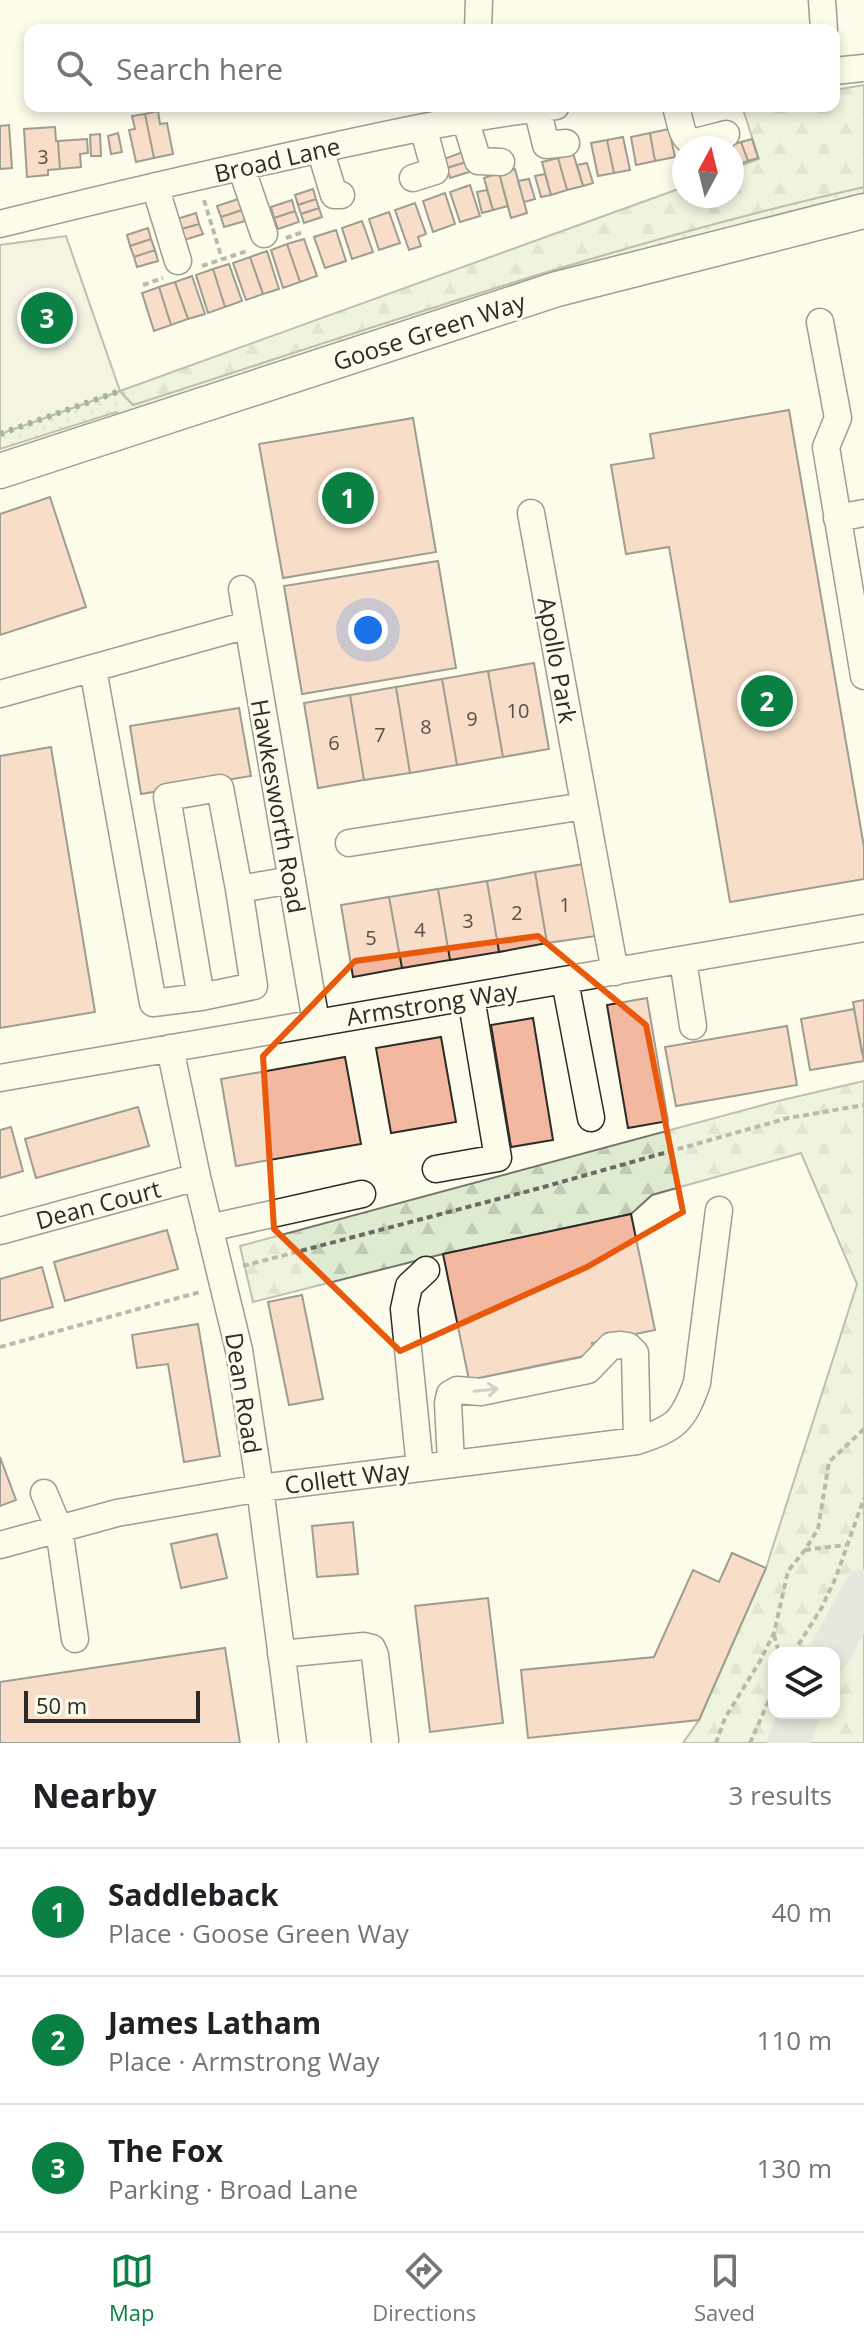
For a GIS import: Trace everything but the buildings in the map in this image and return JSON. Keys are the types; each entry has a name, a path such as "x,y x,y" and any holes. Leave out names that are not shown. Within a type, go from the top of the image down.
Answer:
{"main road":[{"name":"Goose Green Way","path":"0,471 557,289 864,211"}],"street":[{"path":"478,24 479,0"},
{"path":"822,0 824,24"},
{"path":"840,70 864,68"},
{"name":"Broad Lane","path":"0,224 472,114 493,112"},
{"path":"547,112 546,145 566,143"},
{"path":"677,112 686,140 694,143 726,134"},
{"path":"472,114 478,161 501,162"},
{"path":"413,178 435,171 423,127"},
{"path":"320,149 334,195 341,195"},
{"path":"241,167 265,241"},
{"path":"155,186 181,268"},
{"path":"820,322 838,418 826,447 829,476 864,676"},
{"name":"Apollo Park","path":"531,513 615,972"},
{"path":"837,518 864,513"},
{"name":"Hawkesworth Road","path":"242,589 316,1022"},
{"path":"0,694 247,625"},
{"path":"93,669 153,1003 201,997 254,986 220,788 167,797 201,997"},
{"path":"349,843 584,806"},
{"path":"239,889 292,880"},
{"name":"Armstrong Way","path":"0,1078 864,928"},
{"path":"683,960 693,1026"},
{"path":"565,981 591,1118"},
{"path":"436,1169 498,1158 471,997"},
{"name":"Dean Road","path":"170,1048 197,1177 239,1350 293,1743"},
{"name":"Dean Court","path":"0,1231 197,1177"},
{"path":"209,1228 362,1194"},
{"name":"Collett Way","path":"0,1545 117,1513 260,1488 637,1441 667,1431 688,1410 697,1383 719,1210"},
{"path":"420,1468 404,1309 409,1286 426,1270"},
{"path":"451,1463 450,1394 457,1390 481,1392 588,1370 611,1346 628,1346 635,1353 637,1441"},
{"path":"44,1493 59,1529 75,1639"},
{"path":"281,1654 364,1646 372,1648 385,1740"}],"path":[{"path":"196,177 222,259"},
{"path":"143,285 181,268 222,259 265,241 303,232"},
{"path":"0,1347 203,1292 221,1272 540,1188 788,1118 864,1105"},
{"path":"716,1743 725,1718 774,1633 788,1571 818,1529 829,1462 864,1429"},
{"path":"797,1647 821,1609 836,1577 864,1498"},
{"path":"805,1550 846,1545"},
{"path":"774,1633 778,1647"},
{"path":"750,1743 768,1702"}],"highlighted area":[{"path":"538,936 646,1025 683,1212 587,1267 400,1351 274,1229 263,1056 355,961"}],"green space":[{"path":"864,85 864,187 771,209 587,260 133,405 120,391 672,191 672,208 744,208 744,165 759,159 744,112 840,112 840,89"},
{"path":"864,187 864,194 584,269 125,417 116,412 0,449 0,434 120,391 133,405 587,260 771,209"},
{"path":"864,1081 864,1743 683,1743 699,1720 766,1568 857,1284 801,1153 652,1195 631,1214 443,1254 253,1302 240,1246 778,1101"}],"shaded area":[{"path":"66,236 120,391 0,434 0,245"}],"waterway":[{"path":"833,1647 864,1590"},
{"path":"788,1743 798,1719"}],"hedge":[{"path":"0,434 120,391"}],"place":[{"name":"The Fox","path":"47,318"},
{"name":"Saddleback","path":"348,498"},
{"name":"James Latham","path":"767,701"}]}
